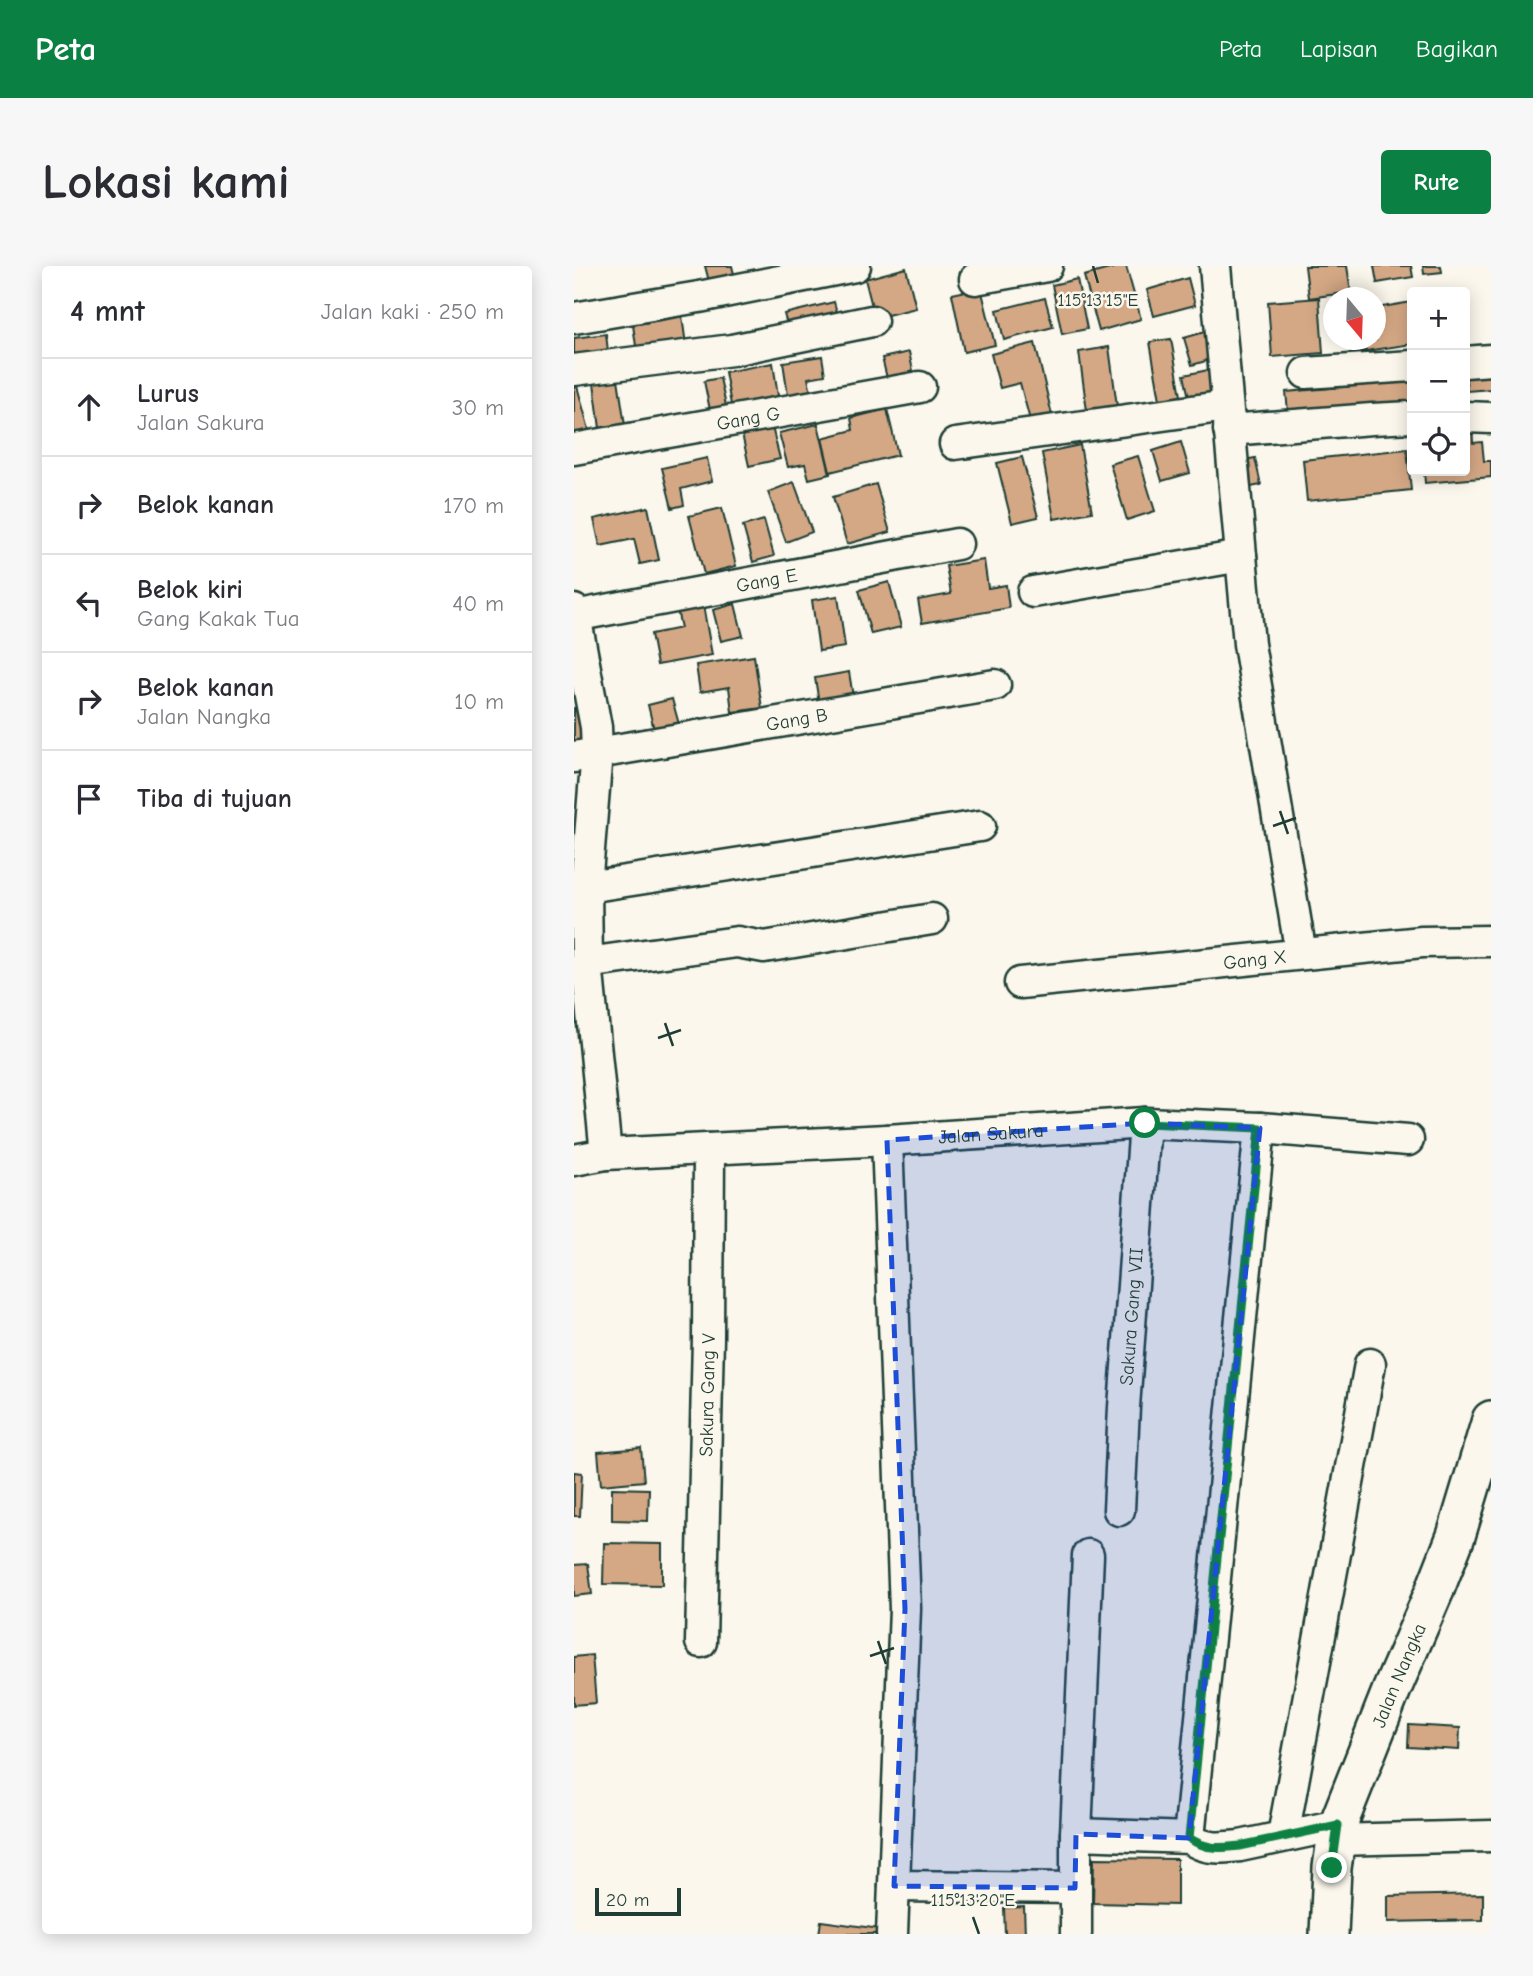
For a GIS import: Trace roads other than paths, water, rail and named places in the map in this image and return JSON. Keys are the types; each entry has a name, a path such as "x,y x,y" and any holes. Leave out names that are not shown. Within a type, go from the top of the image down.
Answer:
{"main road":[{"name":"Jalan Nangka","path":"1329,1934 1332,1868 1337,1832 1392,1689 1456,1536 1491,1420"}],"street":[{"path":"574,317 699,297 855,266"},
{"path":"975,279 1047,266"},
{"path":"1215,266 1250,645 1301,954"},
{"path":"574,370 732,350 872,321"},
{"path":"1470,362 1491,360"},
{"path":"1306,373 1407,366"},
{"name":"Gang G","path":"574,449 920,387"},
{"path":"955,444 1228,418 1407,417"},
{"path":"1470,418 1491,418"},
{"name":"Gang E","path":"575,614 957,544"},
{"path":"1033,592 1241,556"},
{"path":"575,614 596,727 586,754 580,888 606,1154"},
{"name":"Gang B","path":"586,754 995,685"},
{"path":"580,888 980,826"},
{"path":"587,963 737,943 764,947 932,919"},
{"name":"Gang X","path":"1020,982 1422,942 1491,941"},
{"name":"Jalan Sakura","path":"574,1160 606,1154 887,1140 1145,1123 1260,1128 1408,1140"},
{"name":"Sakura Gang VII","path":"1119,1510 1145,1123"},
{"path":"1189,1838 1260,1128"},
{"path":"887,1140 905,1609 892,1934"},
{"name":"Sakura Gang V","path":"701,1642 709,1149"},
{"path":"1283,1836 1370,1364"},
{"path":"1076,1934 1076,1834 1088,1555"},
{"path":"1076,1834 1189,1838 1202,1847 1227,1848 1283,1836 1337,1832 1491,1836"},
{"path":"894,1886 1075,1888"}]}
